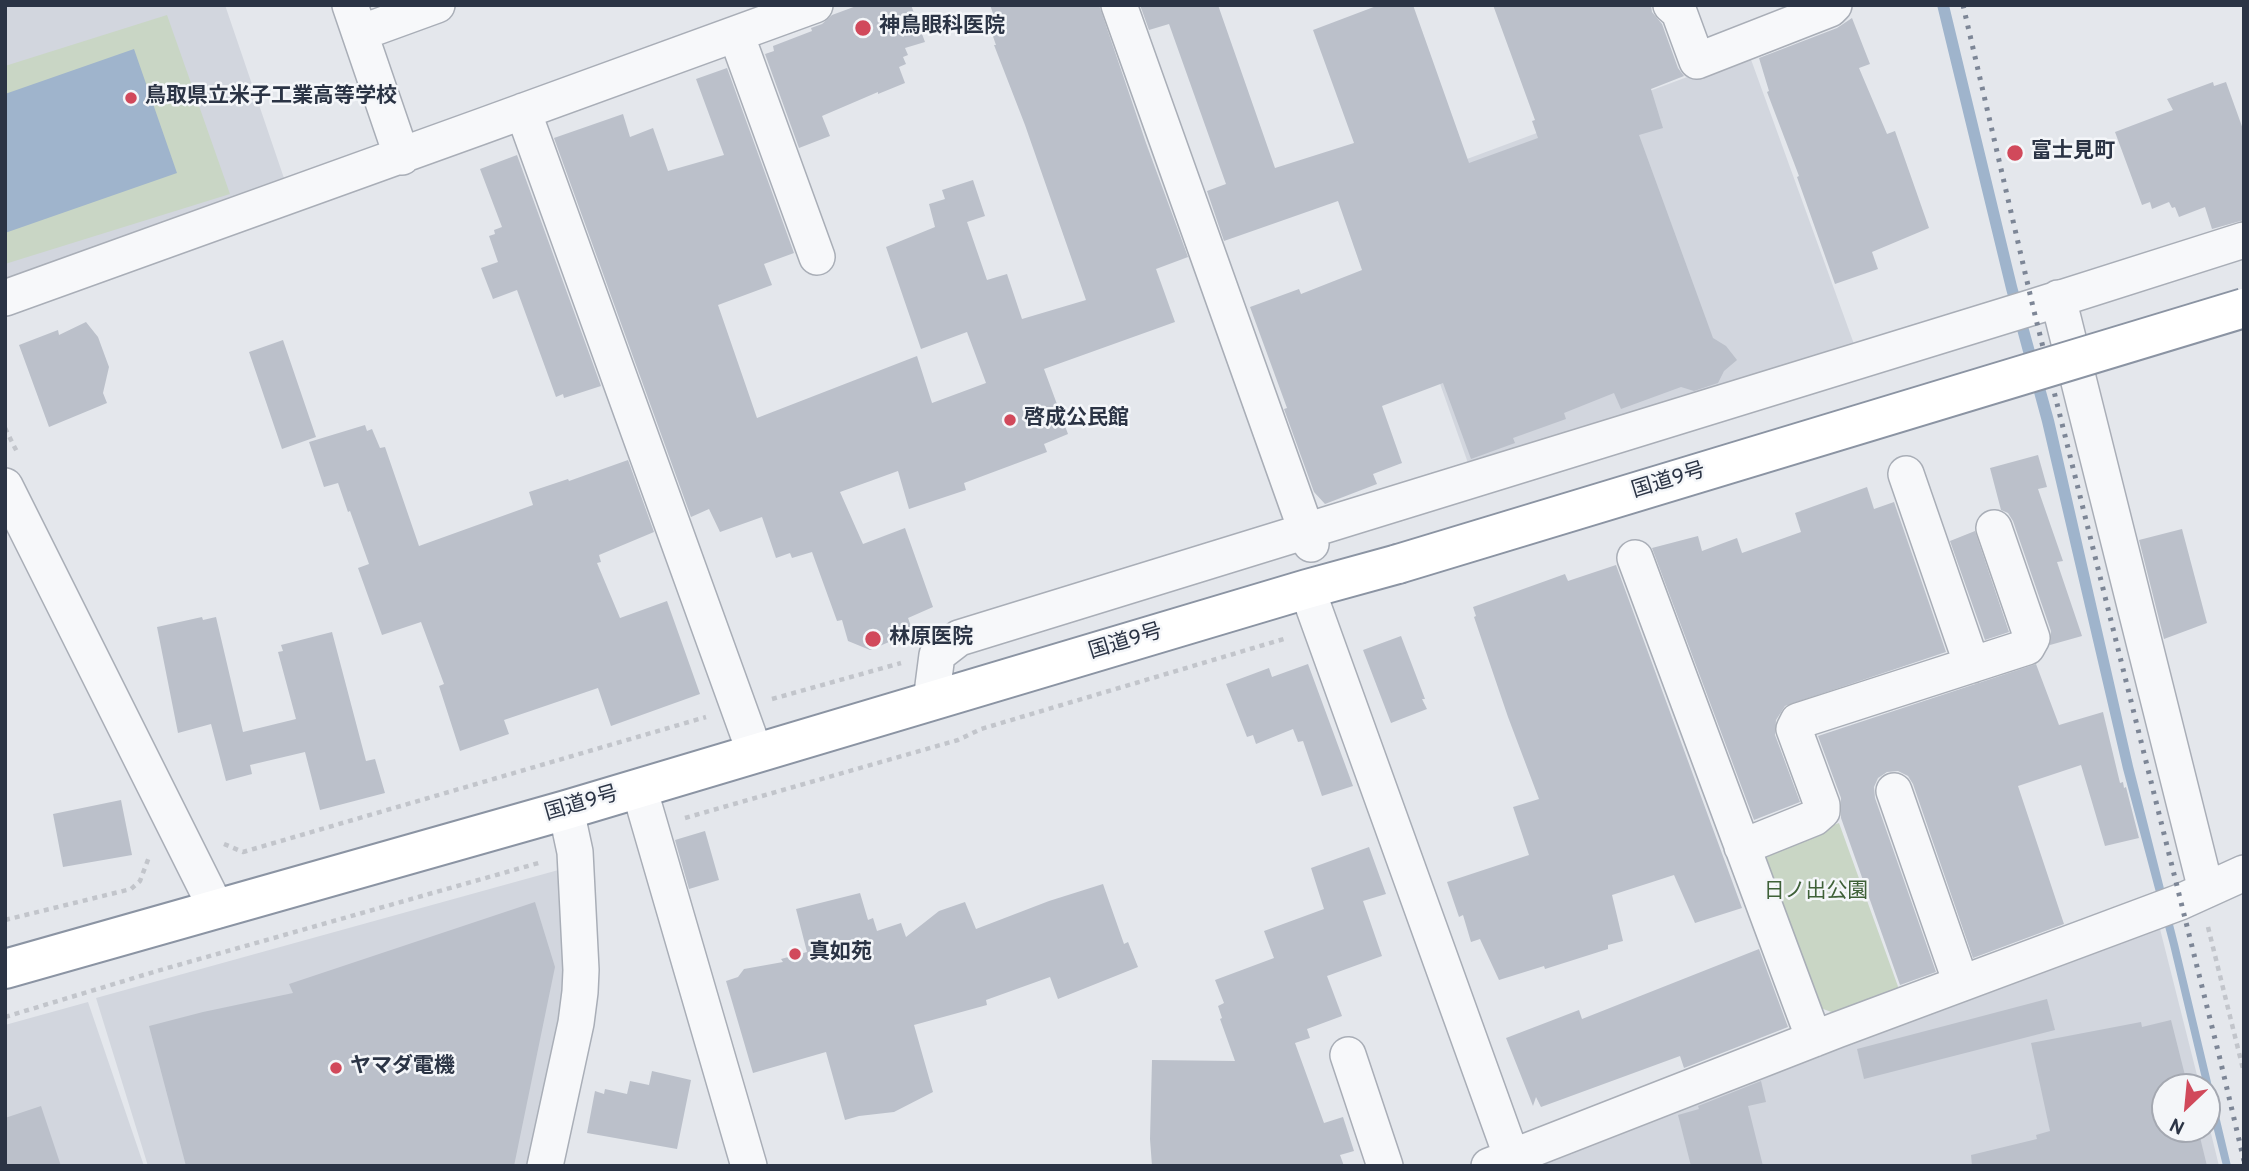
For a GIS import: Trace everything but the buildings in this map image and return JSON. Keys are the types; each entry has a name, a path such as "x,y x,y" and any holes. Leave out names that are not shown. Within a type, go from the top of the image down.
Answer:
{"highway":[{"name":"国道9号","path":"5,969 566,810 1398,564 2244,308"}],"street":[{"path":"402,158 355,19 437,5"},
{"path":"5,299 402,158 815,5"},
{"path":"1119,5 1308,537"},
{"path":"1675,9 1698,61 1830,9 1834,5"},
{"path":"736,34 817,257"},
{"path":"523,111 755,753"},
{"path":"931,701 937,655 959,638 1308,537 2244,240"},
{"path":"2058,298 2177,902"},
{"path":"1906,474 1972,665"},
{"path":"5,486 217,910"},
{"path":"1742,847 1814,818 1822,811 1794,729 1798,721 2027,647 2032,638 1994,528"},
{"path":"1635,558 1814,1039"},
{"path":"1307,589 1506,1162 1814,1039 2177,902 2244,873"},
{"path":"639,788 749,1166"},
{"path":"1894,791 1961,983"},
{"path":"545,1166 576,1023 582,970 575,852 566,810"},
{"path":"1348,1055 1385,1166"}],"path":[{"path":"5,428 17,452"},
{"path":"651,828 958,740 981,729 1294,636"},
{"path":"220,842 243,852 904,662"},
{"path":"5,920 131,889 140,881 149,862 149,849"},
{"path":"5,1017 545,861"},
{"path":"2177,902 2204,913 2244,1073"}],"shaded area":[{"name":"鳥取県立米子工業高等学校","path":"5,5 225,5 288,190 5,287"},
{"path":"1749,54 1854,344 1468,463 1373,194"},
{"name":"ヤマダ電機","path":"562,869 569,958 535,1166 148,1166 96,998"},
{"path":"2160,929 2196,1073 2151,1073 2151,1143 2213,1143 2219,1166 1536,1166 1952,1003"},
{"path":"88,1002 144,1166 5,1166 5,1025"}],"green space":[{"name":"鳥取県立米子工業高等学校","path":"167,15 230,194 5,264 5,66"},
{"name":"日ノ出公園","path":"1839,823 1900,992 1837,1014 1812,1005 1760,866 1770,846"}],"water":[{"path":"1937,5 1949,5 2017,286 2054,420 2133,766 2209,1073 2201,1073 2123,769 2042,422 2006,289"},
{"path":"134,49 177,173 5,233 5,94"},
{"path":"2221,1124 2231,1166 2223,1166 2217,1143 2221,1143"}],"railway":[{"path":"1963,5 2033,307 2244,1161"}],"place":[{"name":"神鳥眼科医院","path":"863,28"},
{"name":"鳥取県立米子工業高等学校","path":"131,98"},
{"name":"富士見町","path":"2015,153"},
{"name":"啓成公民館","path":"1010,420"},
{"name":"林原医院","path":"873,639"},
{"name":"真如苑","path":"795,954"},
{"name":"ヤマダ電機","path":"336,1068"}]}
